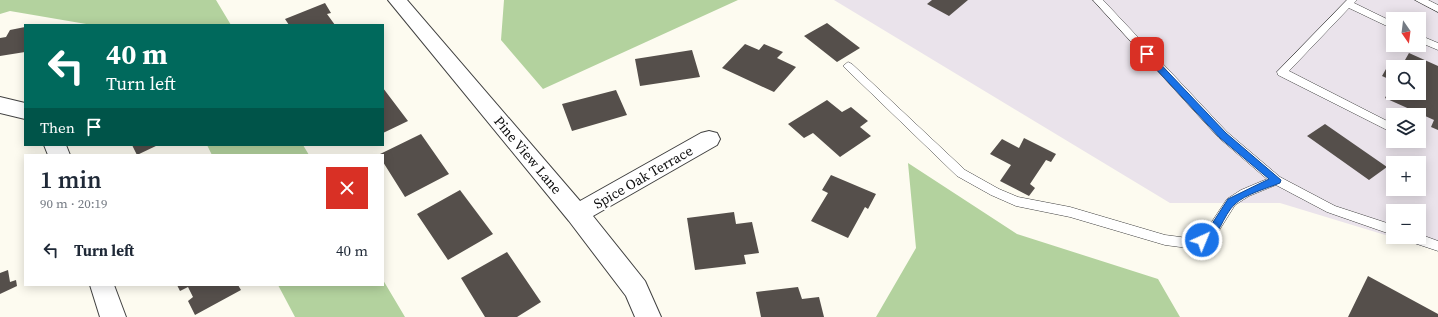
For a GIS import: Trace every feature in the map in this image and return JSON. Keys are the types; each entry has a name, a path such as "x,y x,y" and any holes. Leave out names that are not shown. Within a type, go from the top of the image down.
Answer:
{"street":[{"name":"Pine View Lane","path":"397,0 578,214 636,289 648,317"},
{"path":"0,105 24,111"},
{"name":"Spice Oak Terrace","path":"578,214 709,139"},
{"path":"102,286 113,317"}],"lane":[{"path":"1098,0 1223,135 1276,180 1330,209 1386,228"},
{"path":"1420,0 1438,9"},
{"path":"1386,22 1350,2 1282,72 1386,125"},
{"path":"1426,41 1438,47"},
{"path":"848,66 961,172 995,192 1016,201 1070,212 1165,240 1188,243 1202,240 1211,233 1231,202 1245,193 1276,180"},
{"path":"1426,242 1438,246"}],"shaded area":[{"path":"834,0 1438,0 1438,251 1415,244 1426,244 1426,204 1386,204 1386,235 1280,203 1170,203"}],"green space":[{"path":"0,0 216,0 230,24 86,24 10,11 0,14"},
{"path":"504,0 738,0 543,89 501,40"},
{"path":"208,146 304,146 308,154 212,154"},
{"path":"908,163 1017,234 1158,279 1180,317 876,317 916,248"},
{"path":"384,282 405,317 295,317 279,286 384,286"}],"building":[{"path":"932,0 968,0 949,16 927,4"},
{"path":"325,3 331,13 327,14 334,24 288,24 285,19"},
{"path":"827,23 860,48 837,62 804,36"},
{"path":"24,27 24,52 0,56 0,38 6,37 10,30"},
{"path":"745,44 759,50 764,44 783,52 777,58 796,67 774,92 722,68"},
{"path":"692,50 700,77 640,86 635,59"},
{"path":"1409,53 1425,60 1405,60"},
{"path":"1426,61 1438,66 1438,130 1431,127 1434,120 1426,116 1426,108 1407,108 1389,100 1426,100"},
{"path":"1386,69 1386,78 1382,76"},
{"path":"384,89 408,121 384,133"},
{"path":"616,90 627,115 572,131 562,104"},
{"path":"827,100 842,112 851,107 868,121 860,127 871,136 840,157 813,133 804,138 788,124"},
{"path":"1325,124 1386,168 1369,180 1307,136"},
{"path":"421,134 449,174 405,197 384,164 384,154 380,154"},
{"path":"1024,138 1056,154 1051,162 1046,160 1030,184 1035,188 1029,196 1000,181 1011,165 990,154 1002,139 1019,148"},
{"path":"132,146 156,146 139,154 136,154"},
{"path":"831,175 876,194 868,209 865,207 848,238 811,221 828,193 822,190"},
{"path":"460,190 493,234 448,260 417,214"},
{"path":"734,212 736,224 752,222 759,253 744,255 746,264 695,270 687,218"},
{"path":"507,252 541,302 517,317 485,317 461,278"},
{"path":"8,270 10,282 16,280 17,286 0,294 0,273"},
{"path":"1368,276 1438,314 1438,317 1348,317"},
{"path":"178,286 239,286 241,290 195,315 188,301 193,297 188,287 180,291"},
{"path":"798,287 802,299 819,297 824,317 761,317 756,292"}],"route":[{"path":"1147,54 1223,135 1276,180 1245,193 1231,202 1211,233 1202,240"}]}
